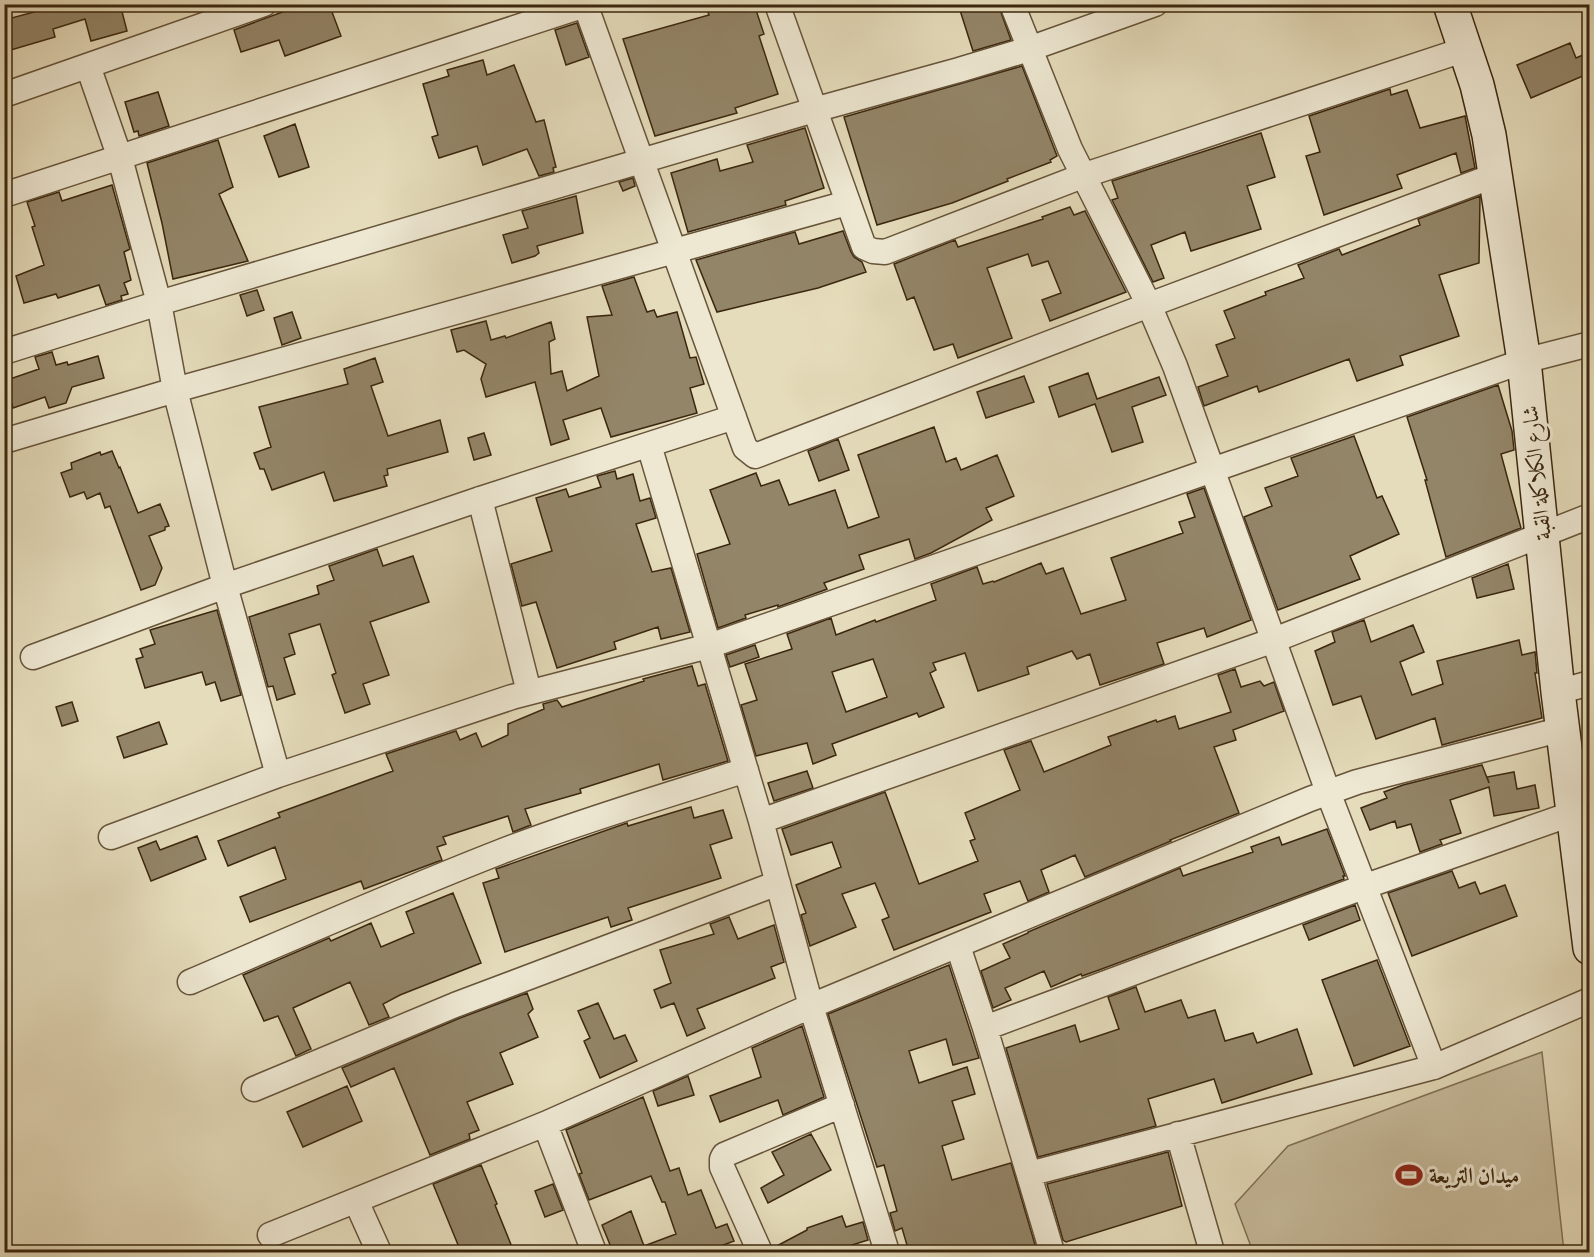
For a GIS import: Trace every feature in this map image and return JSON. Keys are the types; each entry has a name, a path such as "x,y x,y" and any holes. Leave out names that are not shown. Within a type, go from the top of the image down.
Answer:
{"street":[{"path":"4,95 264,4"},
{"path":"777,4 864,247 873,251 885,252 1085,175 1466,48"},
{"path":"1012,4 1070,149 1149,305 1175,366 1328,792 1434,1067"},
{"path":"4,352 159,303 1029,49 1155,4"},
{"name":"شارع الكلاكلة القبة","path":"1450,4 1477,85 1496,176 1524,361 1558,692 1580,825 1590,948"},
{"path":"4,195 586,5 640,162 745,448 755,456 1149,305 1496,176"},
{"path":"87,66 120,158 159,303 175,390 225,586 278,775"},
{"path":"4,441 175,390 847,203"},
{"path":"111,837 278,775 529,692 709,646 1524,361 1590,344"},
{"path":"33,657 225,586 480,499 734,417"},
{"path":"649,445 761,821 811,1006 887,1252"},
{"path":"480,499 529,692"},
{"path":"761,821 1274,640 1590,516"},
{"path":"1558,692 1590,683"},
{"path":"270,1235 545,1124 811,1006 1328,792 1357,782 1563,729"},
{"path":"190,982 398,893 501,852 746,771"},
{"path":"985,1028 1366,886 1580,825"},
{"path":"254,1089 466,1001 778,883"},
{"path":"958,946 1052,1252"},
{"path":"1029,1174 1434,1067 1590,1000"},
{"path":"760,1252 722,1167 724,1155 842,1105"},
{"path":"545,1124 594,1252"},
{"path":"1178,1134 1212,1252"},
{"path":"356,1201 378,1252"}],"shaded area":[{"name":"ميدان التريعة","path":"1542,1052 1564,1252 1253,1252 1235,1204 1288,1146"}],"building":[{"path":"48,4 120,4 127,31 91,41 85,19 53,29 55,37 4,52 4,20 49,8"},
{"path":"304,4 329,4 341,36 285,56 279,40 241,52 234,30"},
{"path":"705,4 754,4 764,34 759,36 778,94 735,108 737,113 655,136 623,39 709,15"},
{"path":"958,4 998,4 1011,40 973,51"},
{"path":"577,23 589,57 566,65 555,30"},
{"path":"1570,43 1576,58 1590,52 1590,73 1531,98 1517,65"},
{"path":"483,60 487,75 514,65 536,122 544,120 556,167 553,168 554,172 539,176 527,149 483,165 477,146 439,158 432,137 438,135 423,84 449,76 447,70"},
{"path":"1022,66 1057,156 1050,160 1051,162 952,203 877,225 844,117"},
{"path":"1390,89 1391,95 1407,90 1420,128 1465,116 1475,168 1461,173 1456,153 1397,175 1402,188 1324,215 1306,156 1320,152 1309,116"},
{"path":"158,92 169,126 139,136 138,131 134,132 125,102"},
{"path":"295,124 309,167 279,177 264,136"},
{"path":"805,128 824,188 785,201 786,205 688,232 671,173 717,159 720,171 753,162 747,145"},
{"path":"1261,133 1275,177 1247,186 1261,229 1191,251 1185,232 1151,245 1164,278 1153,282 1112,200 1118,198 1112,181"},
{"path":"218,140 233,187 219,194 248,261 173,279 147,163"},
{"path":"633,178 635,186 623,191 619,182"},
{"path":"112,185 130,249 124,252 131,280 124,283 128,294 121,296 122,300 106,305 99,285 58,298 56,294 24,303 16,276 44,265 27,202 59,192 62,201"},
{"path":"576,196 583,233 537,246 539,253 535,256 512,263 503,235 528,228 522,211"},
{"path":"1480,196 1479,263 1439,275 1459,336 1400,356 1403,365 1357,381 1349,359 1259,392 1257,386 1204,406 1198,387 1228,376 1216,345 1235,338 1224,311 1266,295 1265,292 1304,278 1298,265 1339,249 1342,255 1420,225 1418,219"},
{"path":"1070,207 1074,215 1085,211 1126,292 1050,321 1042,300 1061,293 1048,261 1032,266 1028,254 987,268 1012,338 958,358 953,344 934,350 914,297 907,300 894,264 955,240 958,247 1043,219 1042,217"},
{"path":"843,231 851,252 862,262 866,272 818,288 717,312 696,260 795,232 799,244"},
{"path":"634,277 647,312 654,310 657,317 677,312 690,358 696,357 704,384 690,388 697,413 611,437 601,408 563,420 569,439 551,445 535,382 486,397 481,379 486,364 464,350 457,352 451,330 486,321 491,340 505,336 506,338 551,322 555,339 549,342 551,374 562,371 567,391 599,376 587,317 612,315 602,286"},
{"path":"257,290 264,310 247,316 240,295"},
{"path":"292,312 301,338 282,345 274,318"},
{"path":"52,352 56,365 67,362 68,365 98,356 104,378 72,387 66,403 49,408 45,397 13,408 12,404 4,407 4,381 39,369 35,357"},
{"path":"375,358 383,382 371,386 388,436 440,420 448,452 387,469 388,475 384,476 387,486 334,501 324,472 272,490 264,469 260,469 254,453 271,447 259,407 348,384 344,369"},
{"path":"1088,373 1097,399 1159,377 1166,395 1132,407 1143,442 1112,452 1095,404 1059,417 1049,387"},
{"path":"1024,376 1034,402 986,418 977,392"},
{"path":"1498,385 1512,431 1514,450 1501,454 1521,528 1446,557 1425,480 1427,480 1407,417"},
{"path":"934,427 946,462 956,458 961,470 997,455 1014,496 986,508 992,520 931,553 915,559 909,539 859,555 864,569 824,583 827,589 778,607 778,605 745,615 746,618 718,628 697,554 730,544 710,490 756,473 761,486 779,480 789,505 835,490 848,528 879,517 858,455"},
{"path":"484,433 491,455 474,460 468,438"},
{"path":"1354,436 1377,498 1382,496 1399,534 1350,556 1360,579 1278,610 1244,517 1272,506 1265,488 1298,476 1291,458"},
{"path":"838,439 849,470 819,481 808,451"},
{"path":"112,451 138,513 160,504 169,526 149,536 162,568 155,585 141,590 110,506 105,508 100,493 87,499 84,492 70,497 61,473 72,469 71,463 100,452 101,455"},
{"path":"615,471 617,479 633,474 640,501 650,498 656,518 636,524 652,572 671,568 690,632 661,639 658,627 614,642 616,649 557,668 536,602 522,606 511,564 552,551 536,498 566,489 569,497 601,487 597,476"},
{"path":"1204,488 1251,620 1207,637 1204,628 1157,643 1164,664 1100,685 1090,654 1077,659 1072,651 1027,667 1029,674 978,691 965,653 933,663 936,670 930,673 944,707 919,717 917,713 832,744 836,755 813,764 807,743 756,756 741,705 757,700 745,664 792,649 787,634 831,618 836,635 875,620 876,622 936,600 931,584 977,567 983,584 994,582 1041,563 1046,574 1063,568 1081,614 1126,600 1111,558 1183,533 1179,522 1195,517 1187,494","holes":["873,659 887,697 846,712 832,672"]},
{"path":"377,549 383,566 413,556 429,602 370,622 389,675 363,684 370,704 345,713 332,675 336,673 320,624 289,634 295,654 284,658 295,694 277,700 273,686 268,687 249,617 319,594 317,586 334,580 329,566"},
{"path":"1508,564 1514,589 1477,598 1472,578"},
{"path":"217,610 241,695 221,701 215,682 206,685 202,672 145,688 136,659 143,657 140,649 155,644 150,630"},
{"path":"1364,620 1371,642 1413,625 1424,652 1400,662 1412,695 1443,684 1437,661 1519,640 1522,655 1535,652 1537,673 1535,673 1542,718 1442,745 1435,718 1376,739 1361,696 1333,705 1315,651 1335,642 1332,632"},
{"path":"755,645 759,657 730,667 726,655"},
{"path":"692,666 698,686 705,684 728,761 663,780 659,764 580,789 581,793 525,809 531,825 513,832 508,816 443,837 446,844 437,847 442,860 364,889 361,881 250,922 240,897 286,879 275,847 228,866 218,841 280,817 278,813 393,771 386,754 456,731 460,740 476,733 482,747 508,735 508,724 544,709 543,704 557,700 562,707 644,681 643,679"},
{"path":"1235,669 1241,687 1260,681 1264,686 1274,682 1284,711 1233,730 1236,740 1214,747 1239,813 1085,877 1075,855 1041,870 1049,892 1028,901 1020,881 984,894 991,912 894,950 882,920 889,917 875,883 842,894 856,927 810,946 801,915 806,913 796,885 841,867 832,842 791,855 782,829 885,792 919,884 978,861 970,841 975,839 965,813 1020,790 1004,750 1031,741 1044,772 1111,745 1108,737 1156,720 1157,722 1175,716 1179,729 1231,712 1218,675"},
{"path":"72,702 78,721 62,726 56,707"},
{"path":"159,722 167,744 124,758 117,737"},
{"path":"1482,765 1489,783 1487,777 1514,772 1517,789 1535,785 1539,808 1494,816 1489,787 1450,800 1461,833 1440,840 1442,844 1420,852 1411,824 1397,828 1395,821 1370,830 1361,808 1387,798 1384,792"},
{"path":"807,771 813,788 774,801 768,783"},
{"path":"691,807 694,818 723,810 732,838 710,845 721,878 628,908 632,920 611,927 608,917 505,952 483,883 499,878 496,869 627,823 628,826"},
{"path":"1327,829 1345,876 1343,876 1344,879 1099,970 1082,976 1081,974 1051,987 1044,971 1005,988 1011,1000 993,1008 981,971 1010,958 1003,944 1180,868 1183,876 1253,852 1251,847 1279,837 1282,845"},
{"path":"197,836 206,859 151,881 138,848 156,841 160,850"},
{"path":"1452,871 1459,888 1475,882 1480,894 1505,885 1517,916 1412,956 1388,893"},
{"path":"453,893 481,963 383,1004 389,1017 369,1025 350,982 293,1008 311,1049 296,1056 278,1016 264,1021 243,975 329,938 331,941 371,923 381,947 414,933 406,912"},
{"path":"1355,905 1360,920 1309,940 1303,925"},
{"path":"729,917 738,939 774,925 784,962 771,967 775,978 697,1009 705,1028 687,1036 674,1003 661,1008 654,990 671,983 660,950 714,934 710,924"},
{"path":"1377,960 1410,1046 1354,1066 1322,980"},
{"path":"949,965 979,1058 953,1065 946,1039 909,1051 919,1083 967,1067 975,1094 952,1101 964,1139 942,1146 952,1180 1011,1163 1036,1248 1019,1252 909,1252 902,1228 895,1231 890,1213 897,1211 884,1165 877,1167 828,1014"},
{"path":"1136,987 1145,1012 1181,1000 1188,1018 1215,1010 1225,1041 1253,1033 1257,1043 1297,1029 1312,1074 1222,1103 1214,1079 1148,1099 1156,1126 1038,1157 1006,1048 1075,1025 1080,1042 1119,1029 1108,997"},
{"path":"527,993 533,1009 528,1014 538,1037 500,1053 513,1084 467,1102 479,1130 469,1134 470,1139 430,1155 394,1068 351,1087 342,1068 460,1018"},
{"path":"598,1003 614,1039 625,1035 637,1061 600,1078 584,1041 590,1038 578,1011"},
{"path":"802,1026 824,1097 783,1115 778,1100 720,1122 710,1096 761,1077 752,1048"},
{"path":"688,1076 694,1095 658,1106 653,1091"},
{"path":"347,1086 362,1121 303,1147 287,1112"},
{"path":"643,1097 670,1171 679,1168 688,1195 701,1190 716,1228 727,1224 734,1241 705,1252 613,1252 602,1225 631,1211 644,1246 676,1234 665,1202 662,1202 651,1176 589,1200 566,1130"},
{"path":"811,1134 831,1170 768,1203 761,1188 784,1175 772,1152"},
{"path":"1168,1152 1182,1206 1066,1242 1063,1240 1047,1184"},
{"path":"481,1165 514,1252 461,1252 433,1184"},
{"path":"553,1184 563,1210 545,1217 535,1191"},
{"path":"842,1216 846,1227 863,1222 868,1240 830,1252 774,1252 773,1248 807,1228"}],"place":[{"name":"ميدان التريعة","path":"1409,1175"}]}
